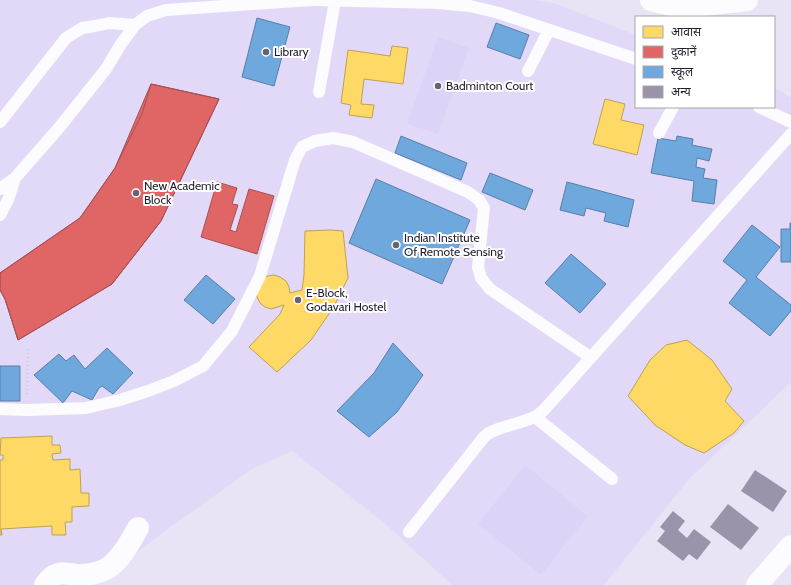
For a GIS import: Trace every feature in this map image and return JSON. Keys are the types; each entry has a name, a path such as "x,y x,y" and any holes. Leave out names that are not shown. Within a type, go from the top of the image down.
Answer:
{"street":[{"path":"651,0 675,6 702,5 747,0"},
{"path":"45,585 59,573 83,575 97,573 107,569 123,554 138,528"},
{"path":"757,585 791,546"}],"lane":[{"path":"0,189 15,178 58,130 106,69 121,44 135,25 147,16 166,10 313,0 438,3 470,6 499,13 635,59"},
{"path":"319,92 335,1"},
{"path":"0,122 66,38 82,28 109,24 135,25"},
{"path":"528,71 549,30"},
{"path":"659,133 672,108"},
{"path":"761,108 791,122"},
{"path":"410,532 484,437 498,429 535,417 550,404 590,357 791,134"},
{"path":"0,409 27,410 86,408 148,392 203,366 232,330 260,276 294,160 302,147 315,141 333,138 353,142 468,192 479,200 484,208 478,267 481,278 490,290 590,357"},
{"path":"0,215 8,200 15,178"},
{"path":"535,417 612,479"}],"path":[{"path":"27,410 28,348"}],"shaded area":[{"name":"Indian Institute Of Remote Sensing","path":"0,0 534,0 554,3 635,35 635,108 775,108 775,89 791,98 791,382 690,478 604,585 452,585 382,521 292,451 252,469 166,530 107,576 91,585 0,585"},
{"name":"Badminton Court","path":"438,37 469,48 438,134 407,124"},
{"path":"525,465 588,516 541,575 478,524"}],"building: आवास":[{"path":"392,46 408,48 403,84 364,79 361,104 374,105 372,118 349,115 351,105 341,103 348,50 390,56"},
{"path":"605,99 625,104 621,120 644,125 637,155 593,144"},
{"name":"E-Block, Godavari Hostel","path":"305,231 343,231 348,278 333,308 311,340 277,372 249,347 280,314 284,305 271,309 265,307 260,303 256,290 262,279 274,275 286,281 290,293 302,290 304,275"},
{"path":"687,340 712,360 732,389 725,401 744,421 734,433 704,453 685,445 655,425 628,396 650,360 666,345"},
{"path":"52,436 52,445 60,445 61,453 52,454 53,460 70,459 70,470 80,469 81,493 89,493 89,506 72,507 72,522 65,522 66,535 52,535 52,526 1,529 2,535 0,535 0,460 3,460 3,455 0,455 1,438"}],"building: दुकानें":[{"name":"New Academic Block","path":"151,84 219,99 161,221 112,284 18,340 5,299 0,290 0,273 80,218 115,168 142,114"},
{"name":"New Academic Block","path":"151,84 219,99 161,221 112,284 18,340 5,299 0,290 0,273 80,218 115,168"},
{"path":"217,182 237,188 232,204 238,205 230,230 236,232 249,189 274,196 257,254 201,237"}],"building: स्कूल":[{"name":"Library","path":"257,18 290,27 274,86 242,77"},
{"path":"496,23 529,35 520,59 487,47"},
{"path":"401,136 467,163 461,180 395,153"},
{"path":"677,136 693,139 692,145 712,149 709,161 697,158 696,167 705,169 703,178 717,180 714,204 692,201 694,181 651,173 658,138 676,141"},
{"path":"490,173 533,190 525,210 482,192"},
{"path":"376,179 470,220 442,284 349,243"},
{"path":"567,182 634,200 628,227 604,221 606,213 586,208 584,216 560,210"},
{"path":"790,223 791,262 781,262 781,229 790,229"},
{"path":"752,225 780,247 756,277 791,305 791,311 770,336 729,303 747,280 723,261"},
{"path":"571,254 606,284 580,313 545,283"},
{"path":"206,275 235,299 213,324 184,300"},
{"path":"393,343 423,375 397,412 369,437 337,411 374,373"},
{"path":"107,348 133,373 113,394 102,386 99,388 92,400 72,391 63,403 34,375 59,354 66,361 74,355 85,369"},
{"path":"0,366 20,366 20,401 0,401"}],"building: अन्य":[{"path":"755,470 787,491 773,512 741,491"},
{"path":"728,504 759,528 741,550 710,527"},
{"path":"673,511 685,521 678,530 687,538 694,529 711,542 697,560 689,554 683,561 657,541 665,531 660,527"}],"place":[{"name":"Library","path":"266,52"},
{"name":"Badminton Court","path":"438,86"},
{"name":"New Academic Block","path":"136,193"},
{"name":"Indian Institute Of Remote Sensing","path":"396,245"},
{"name":"E-Block, Godavari Hostel","path":"298,300"}]}
